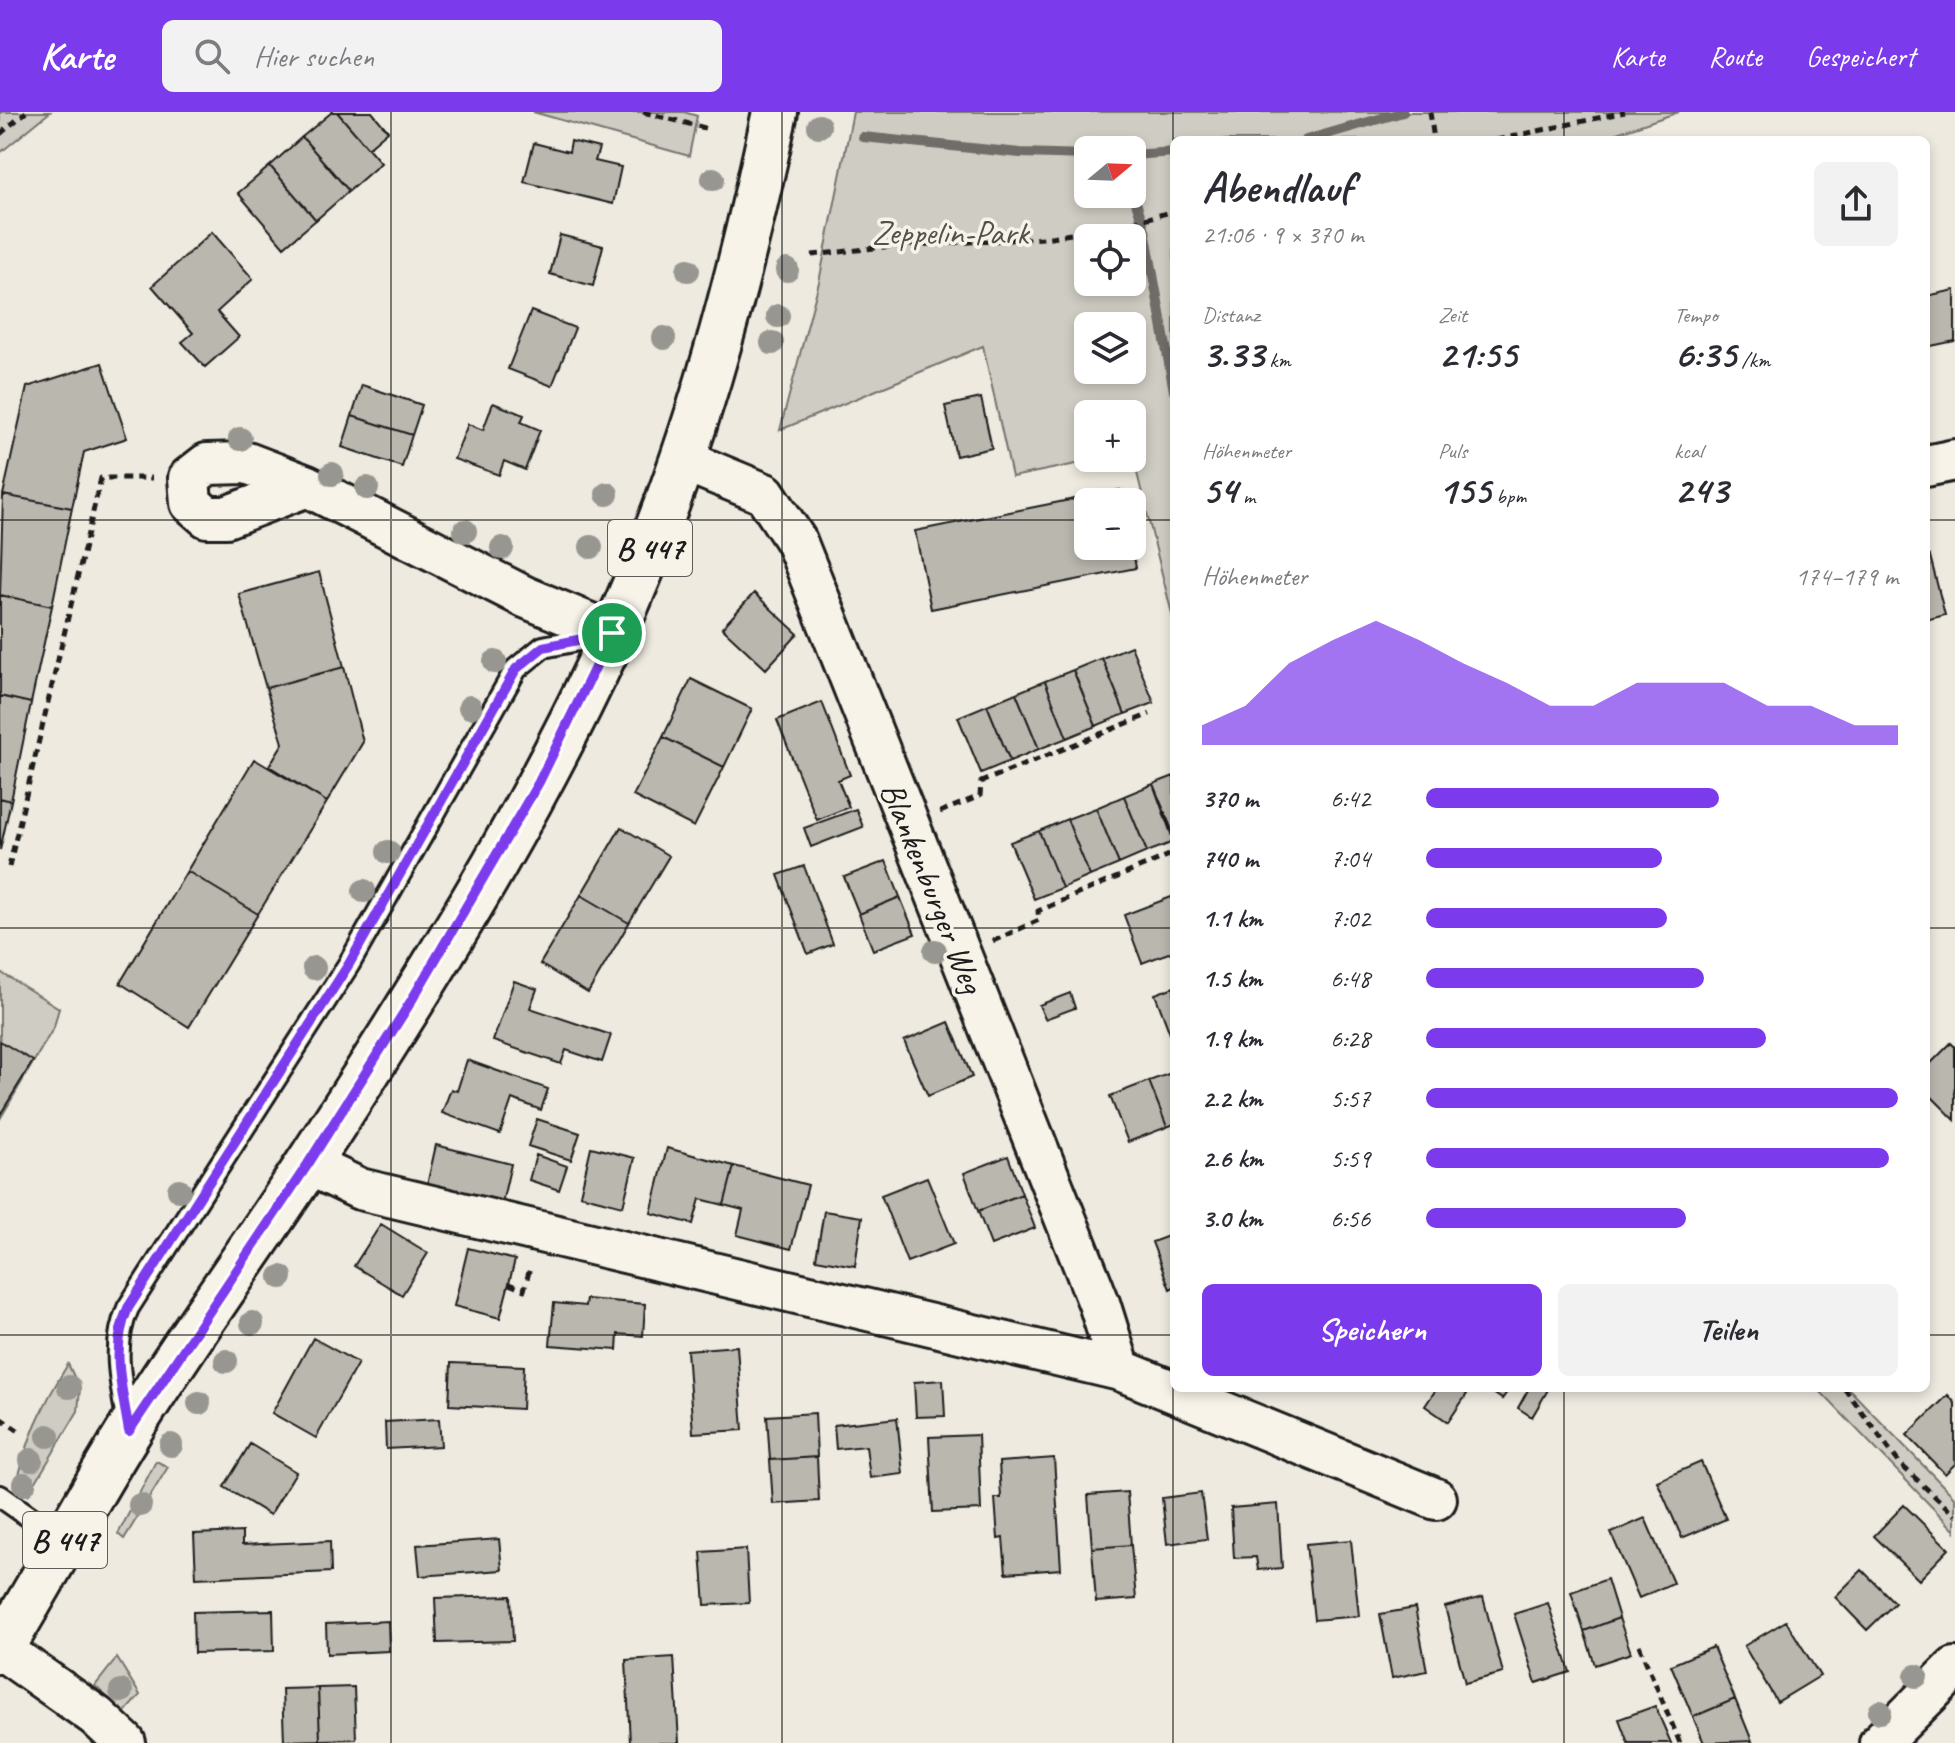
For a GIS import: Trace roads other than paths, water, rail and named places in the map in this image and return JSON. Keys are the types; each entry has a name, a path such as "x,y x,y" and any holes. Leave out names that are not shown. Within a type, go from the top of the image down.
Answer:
{"main road":[{"name":"B 447","path":"1,1650 129,1431 308,1164 410,1003 539,782 650,550 683,460 754,212 775,112"}],"street":[{"name":"Blankenburger Weg","path":"683,460 765,494 796,541 1099,1303 1120,1370"},
{"path":"1930,465 1955,460"},
{"path":"307,486 226,517 207,517 191,503 189,478 207,464 247,463 307,486 525,597 612,633"},
{"path":"308,1164 360,1189 1120,1370 1170,1390"},
{"path":"1174,1392 1436,1499"},
{"path":"1,1650 96,1716 125,1743"},
{"path":"1880,1743 1955,1668"}],"lane":[{"path":"129,1431 116,1352 120,1326 128,1308 349,964 516,669 543,647 612,633"},
{"path":"0,1496 64,1541"}],"waterway":[{"path":"1320,136 1403,112"},
{"path":"863,137 1020,153 1074,155"},
{"path":"1146,154 1170,152"},
{"path":"1138,208 1145,230 1170,369"}],"park label":[{"name":"Zeppelin-Park","path":"950,232"}]}
